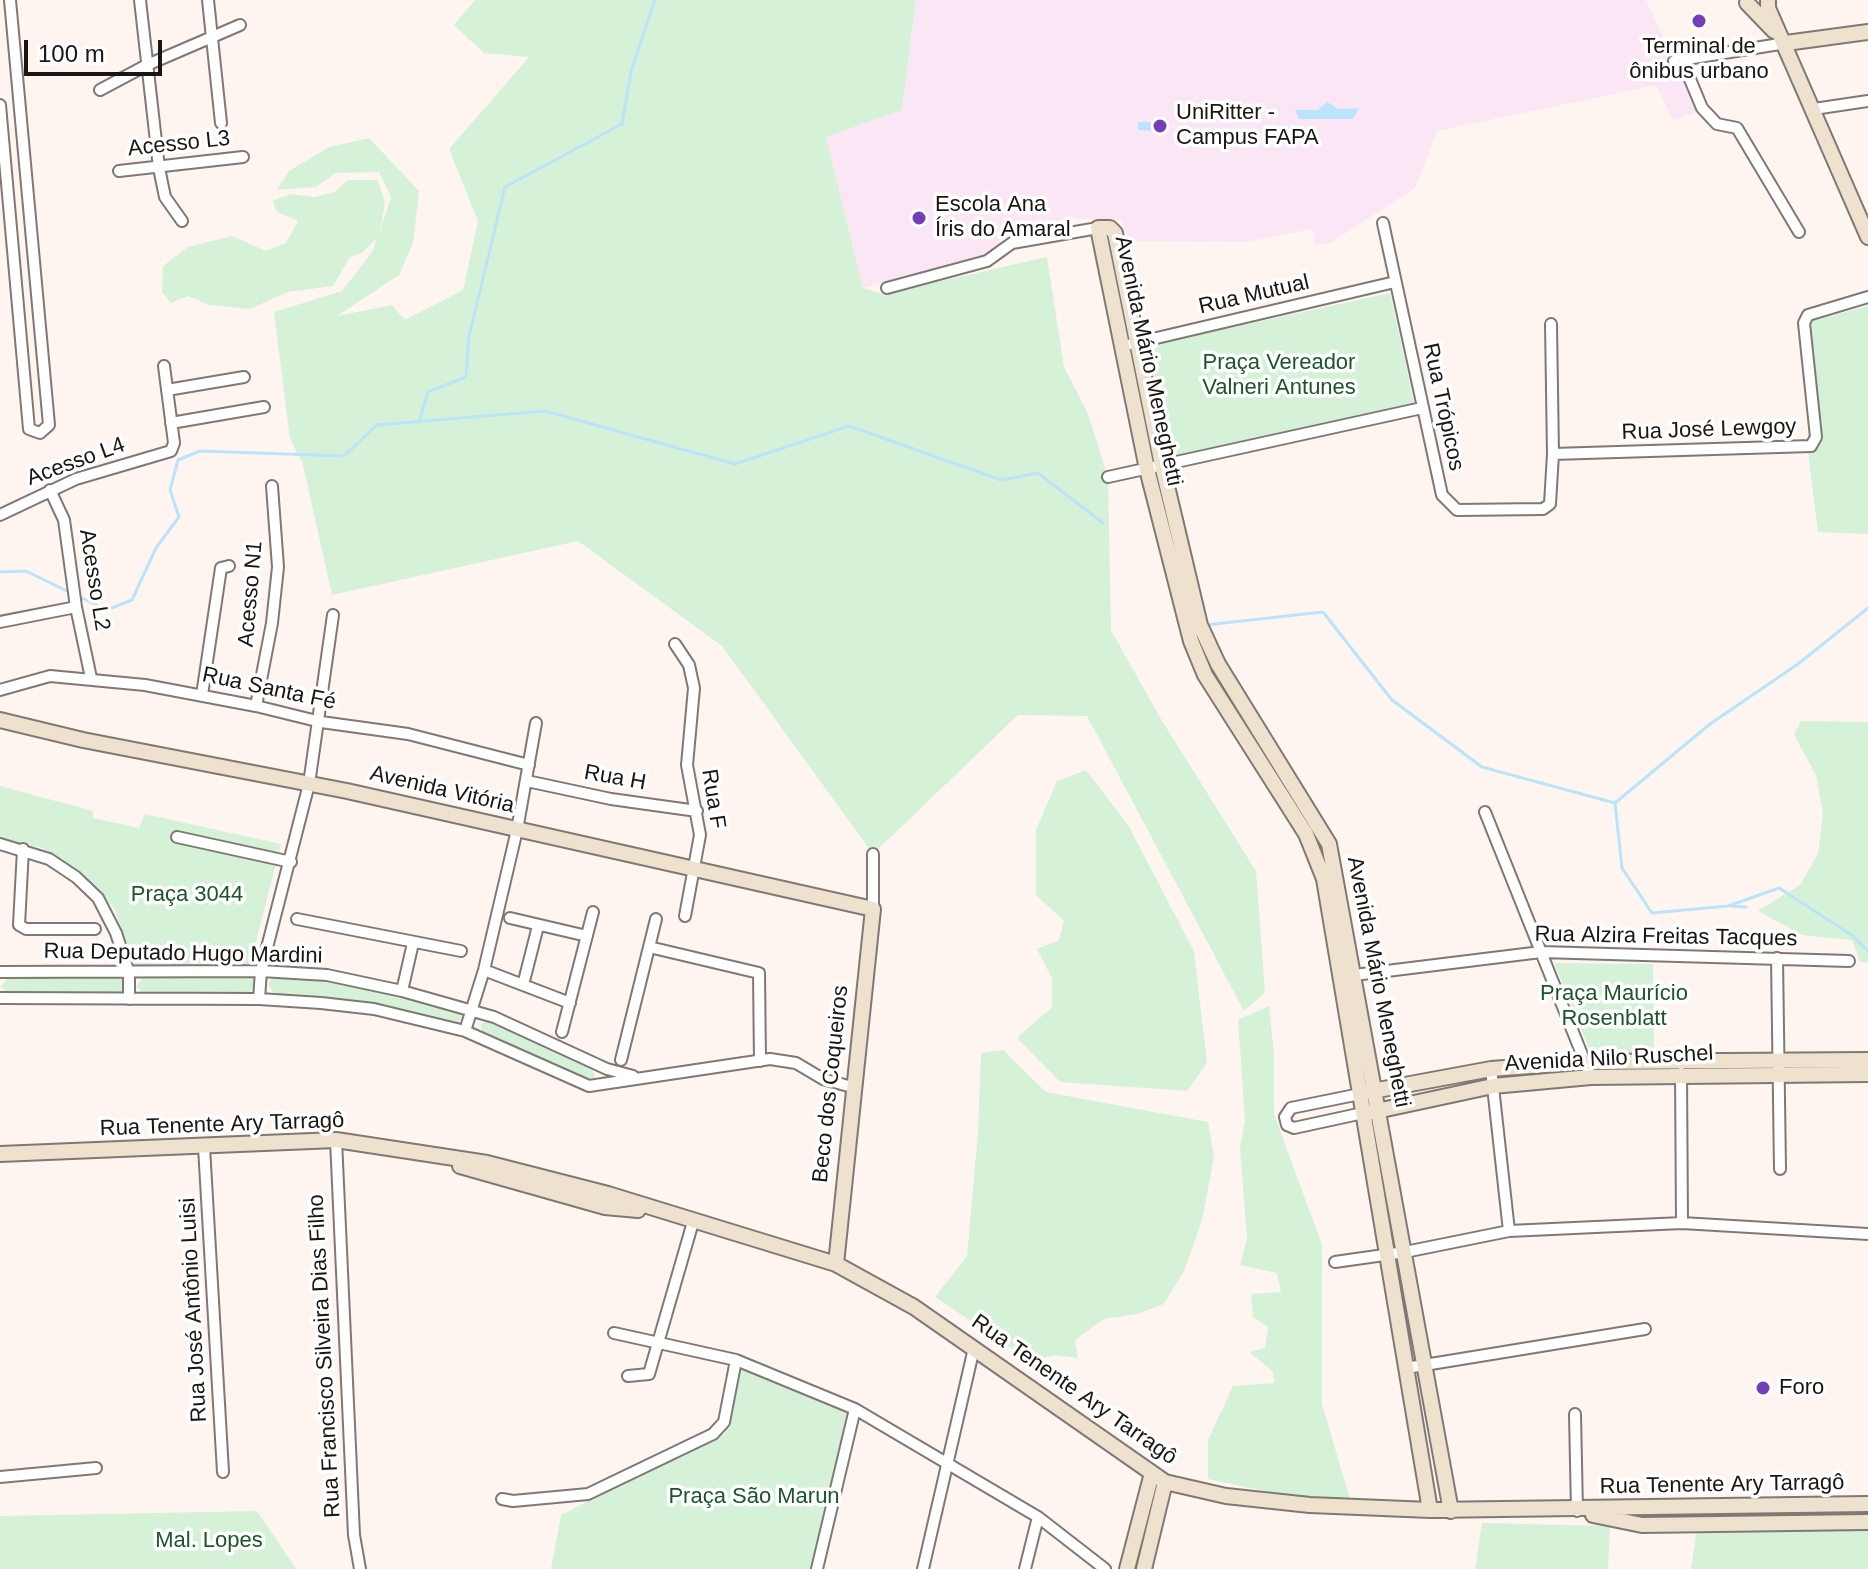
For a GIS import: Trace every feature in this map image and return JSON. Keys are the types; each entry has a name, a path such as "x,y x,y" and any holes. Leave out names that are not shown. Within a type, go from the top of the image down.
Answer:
{"street":[{"path":"0,105 29,429 40,433 49,425 10,0"},
{"path":"140,0 159,168 165,197 175,209 177,219 182,221"},
{"path":"208,0 221,123"},
{"path":"1747,1 1768,4 1868,237"},
{"path":"1747,1 1786,43"},
{"path":"100,90 147,65 240,25"},
{"path":"1799,232 1737,128 1717,124 1702,108 1678,61 1868,32"},
{"path":"1814,109 1868,101"},
{"name":"Acesso L3","path":"119,171 243,157"},
{"path":"4,165 17,171 26,162"},
{"name":"Rua Trópicos","path":"1383,223 1442,495 1457,510 1543,509 1550,504 1553,454"},
{"name":"Avenida Mário Meneghetti","path":"1098,228 1121,347 1198,639 1258,744 1324,879 1380,1110 1422,1365 1451,1511"},
{"name":"Avenida Mário Meneghetti","path":"887,288 987,261 1012,243 1110,228 1115,233 1137,343 1155,467"},
{"name":"Rua Mutual","path":"1121,347 1395,282"},
{"name":"Rua José Lewgoy","path":"1553,454 1811,446 1816,437 1804,323 1808,315 1868,297"},
{"path":"1551,324 1553,454"},
{"path":"164,366 171,423 264,407"},
{"path":"167,390 244,377"},
{"path":"1108,477 1422,408"},
{"name":"Acesso L4","path":"0,515 50,490 168,452 174,443 171,423"},
{"name":"Acesso N1","path":"256,706 272,623 278,567 272,486"},
{"name":"Acesso L2","path":"50,490 64,520 76,607 91,678"},
{"path":"202,695 221,568 229,566"},
{"path":"0,622 76,607"},
{"path":"259,999 261,971 291,862 321,722 333,615"},
{"name":"Rua F","path":"675,644 689,665 694,688 687,765 700,835 696,871 685,916"},
{"name":"Rua Santa Fé","path":"0,690 36,677 91,678 202,695 321,722 408,734 529,765"},
{"name":"Avenida Vitória","path":"0,720 309,784 873,909"},
{"path":"465,1031 484,970 517,830 536,723"},
{"name":"Avenida Mário Meneghetti","path":"1258,744 1329,844 1348,975 1360,1094 1430,1510"},
{"name":"Rua H","path":"527,781 611,799 697,811"},
{"path":"1485,812 1591,1077"},
{"path":"177,837 291,862"},
{"path":"0,844 23,849 66,870 98,898 116,933 129,973 129,999"},
{"path":"1312,849 1329,844"},
{"path":"23,849 19,925 26,929 95,929"},
{"path":"873,854 873,909"},
{"name":"Beco dos Coqueiros","path":"836,1264 852,1087 873,909"},
{"path":"562,1032 593,912"},
{"path":"510,918 587,936"},
{"path":"297,919 461,951"},
{"path":"621,1060 656,919"},
{"path":"523,985 538,926"},
{"path":"402,991 413,943"},
{"path":"649,947 759,973 760,1061"},
{"name":"Rua Alzira Freitas Tacques","path":"1348,975 1541,952 1849,961"},
{"path":"1777,958 1780,1169"},
{"path":"484,970 570,1003"},
{"name":"Rua Deputado Hugo Mardini","path":"0,972 261,971 327,975 472,1010 535,1033 598,1065 635,1076"},
{"name":"Rua Deputado Hugo Mardini","path":"0,998 259,999 374,1009 465,1031 592,1086 635,1076 760,1061 796,1063 823,1079 852,1087"},
{"name":"Avenida Nilo Ruschel","path":"1778,1068 1868,1060"},
{"name":"Avenida Nilo Ruschel","path":"1681,1068 1493,1086 1294,1128 1287,1125 1285,1117 1291,1108 1491,1069 1585,1062 1868,1074"},
{"path":"592,1086 601,1077 598,1065"},
{"path":"1681,1068 1682,1223"},
{"path":"1491,1069 1509,1231"},
{"name":"Rua Tenente Ary Tarragô","path":"0,1154 336,1140 443,1159 487,1163 608,1194 836,1264 914,1307 1158,1478 1226,1496 1310,1505 1451,1511 1868,1504"},
{"name":"Rua Francisco Silveira Dias Filho","path":"336,1140 354,1535 360,1569"},
{"name":"Rua José Antônio Luisi","path":"204,1147 223,1472"},
{"path":"628,1376 649,1375 693,1222"},
{"path":"1335,1262 1405,1252 1509,1231 1682,1223 1868,1234"},
{"path":"1406,1368 1645,1329"},
{"path":"614,1333 736,1360 855,1409 1038,1517 1105,1569"},
{"path":"923,1569 974,1348"},
{"path":"502,1499 513,1501 588,1494 713,1434 724,1422 736,1360"},
{"path":"817,1569 855,1409"},
{"path":"1575,1414 1577,1511"},
{"path":"0,1477 96,1468"},
{"path":"1127,1569 1158,1478"},
{"path":"1144,1569 1158,1478"},
{"path":"1640,1509 1635,1515 1640,1525"},
{"name":"Rua Tenente Ary Tarragô","path":"1577,1511 1640,1525 1868,1522"},
{"path":"1025,1569 1038,1517"}],"shaded area":[{"name":"UniRitter - Campus FAPA","path":"916,0 1646,0 1697,112 1673,120 1656,85 1437,131 1415,188 1330,243 1316,245 1312,229 1246,242 1129,241 1121,220 1068,218 999,238 1000,247 986,256 863,288 826,137 902,110"}],"green space":[{"path":"475,0 916,0 902,110 826,137 863,288 884,294 1047,257 1064,367 1088,414 1108,477 1111,630 1161,719 1256,871 1265,993 1244,1011 1087,716 1018,715 873,854 722,646 578,541 332,595 303,465 290,439 274,312 342,291 372,252 377,238 363,252 350,257 333,286 288,292 250,309 209,305 188,296 171,303 162,292 163,266 188,247 232,236 266,251 286,243 298,221 276,211 273,201 290,194 315,197 334,192 348,180 378,180 385,203 380,231 391,197 379,172 336,173 316,187 277,190 289,171 329,147 369,138 419,191 413,243 399,275 337,316 392,305 405,320 463,290 478,221 449,149 529,57 484,53 454,25"},
{"name":"Praça Vereador Valneri Antunes","path":"1390,293 1414,403 1168,457 1143,347"},
{"path":"1868,306 1868,534 1818,532 1808,453 1823,439 1804,323"},
{"path":"1801,721 1868,722 1868,962 1860,962 1852,940 1802,935 1758,911 1800,885 1818,854 1823,814 1816,775 1794,735"},
{"path":"1086,770 1128,825 1194,951 1207,1063 1187,1091 1060,1082 1017,1038 1052,1007 1052,979 1037,949 1059,940 1064,921 1036,895 1036,830 1057,781"},
{"name":"Praça 3044","path":"0,786 93,811 93,818 139,828 145,814 281,844 250,965 135,965 114,908 84,875 43,848 0,839"},
{"name":"Praça Maurício Rosenblatt","path":"1554,963 1653,964 1654,1056 1592,1056"},
{"path":"119,976 125,980 125,989 120,993 8,993 1,987 8,977"},
{"path":"250,976 257,982 250,992 143,993 136,987 143,977"},
{"path":"273,976 379,989 460,1012 462,1017 457,1024 368,1004 275,994 268,985"},
{"path":"1269,1006 1274,1054 1274,1114 1322,1245 1322,1404 1350,1499 1283,1495 1208,1479 1208,1440 1233,1386 1275,1383 1272,1371 1249,1352 1265,1348 1268,1327 1253,1317 1251,1294 1281,1292 1277,1273 1240,1265 1247,1239 1240,1147 1245,1121 1238,1020"},
{"path":"489,1020 591,1066 595,1076 588,1082 483,1035 481,1024"},
{"path":"1003,1050 1046,1092 1208,1122 1214,1157 1202,1220 1185,1269 1164,1304 1137,1314 1104,1319 1075,1340 1078,1358 1053,1355 1033,1363 935,1297 967,1256 978,1133 981,1053"},
{"name":"Praça São Marun","path":"740,1368 848,1413 810,1569 551,1569 561,1515 725,1433"},
{"name":"Mal. Lopes","path":"257,1511 296,1569 0,1569 0,1516"},
{"path":"1868,1519 1868,1569 1691,1569 1698,1521"},
{"path":"1482,1523 1610,1526 1608,1569 1475,1569"}],"water":[{"path":"1327,102 1338,109 1359,108 1353,119 1299,119 1295,110 1318,110"},
{"path":"1138,122 1165,123 1165,131 1138,130"}],"waterway":[{"path":"419,422 428,392 466,377 469,336 505,187 622,124 631,72 655,0"},
{"path":"78,596 107,610 132,600 156,548 179,517 170,490 178,460 200,451 344,456 377,425 545,411 735,464 849,426 1001,480 1038,473 1103,523"},
{"path":"0,572 26,571 71,593"},
{"path":"1615,803 1710,724 1798,664 1868,608"},
{"path":"1206,625 1323,612 1392,700 1482,767 1615,803"},
{"path":"1615,803 1622,868 1652,913 1728,906 1779,888 1853,936 1868,951"},
{"path":"1732,906 1746,907"}],"place":[{"name":"Terminal de ônibus urbano","path":"1699,21"},
{"name":"UniRitter - Campus FAPA","path":"1160,126"},
{"name":"Escola Ana Íris do Amaral","path":"919,218"},
{"name":"Foro","path":"1763,1388"}]}
